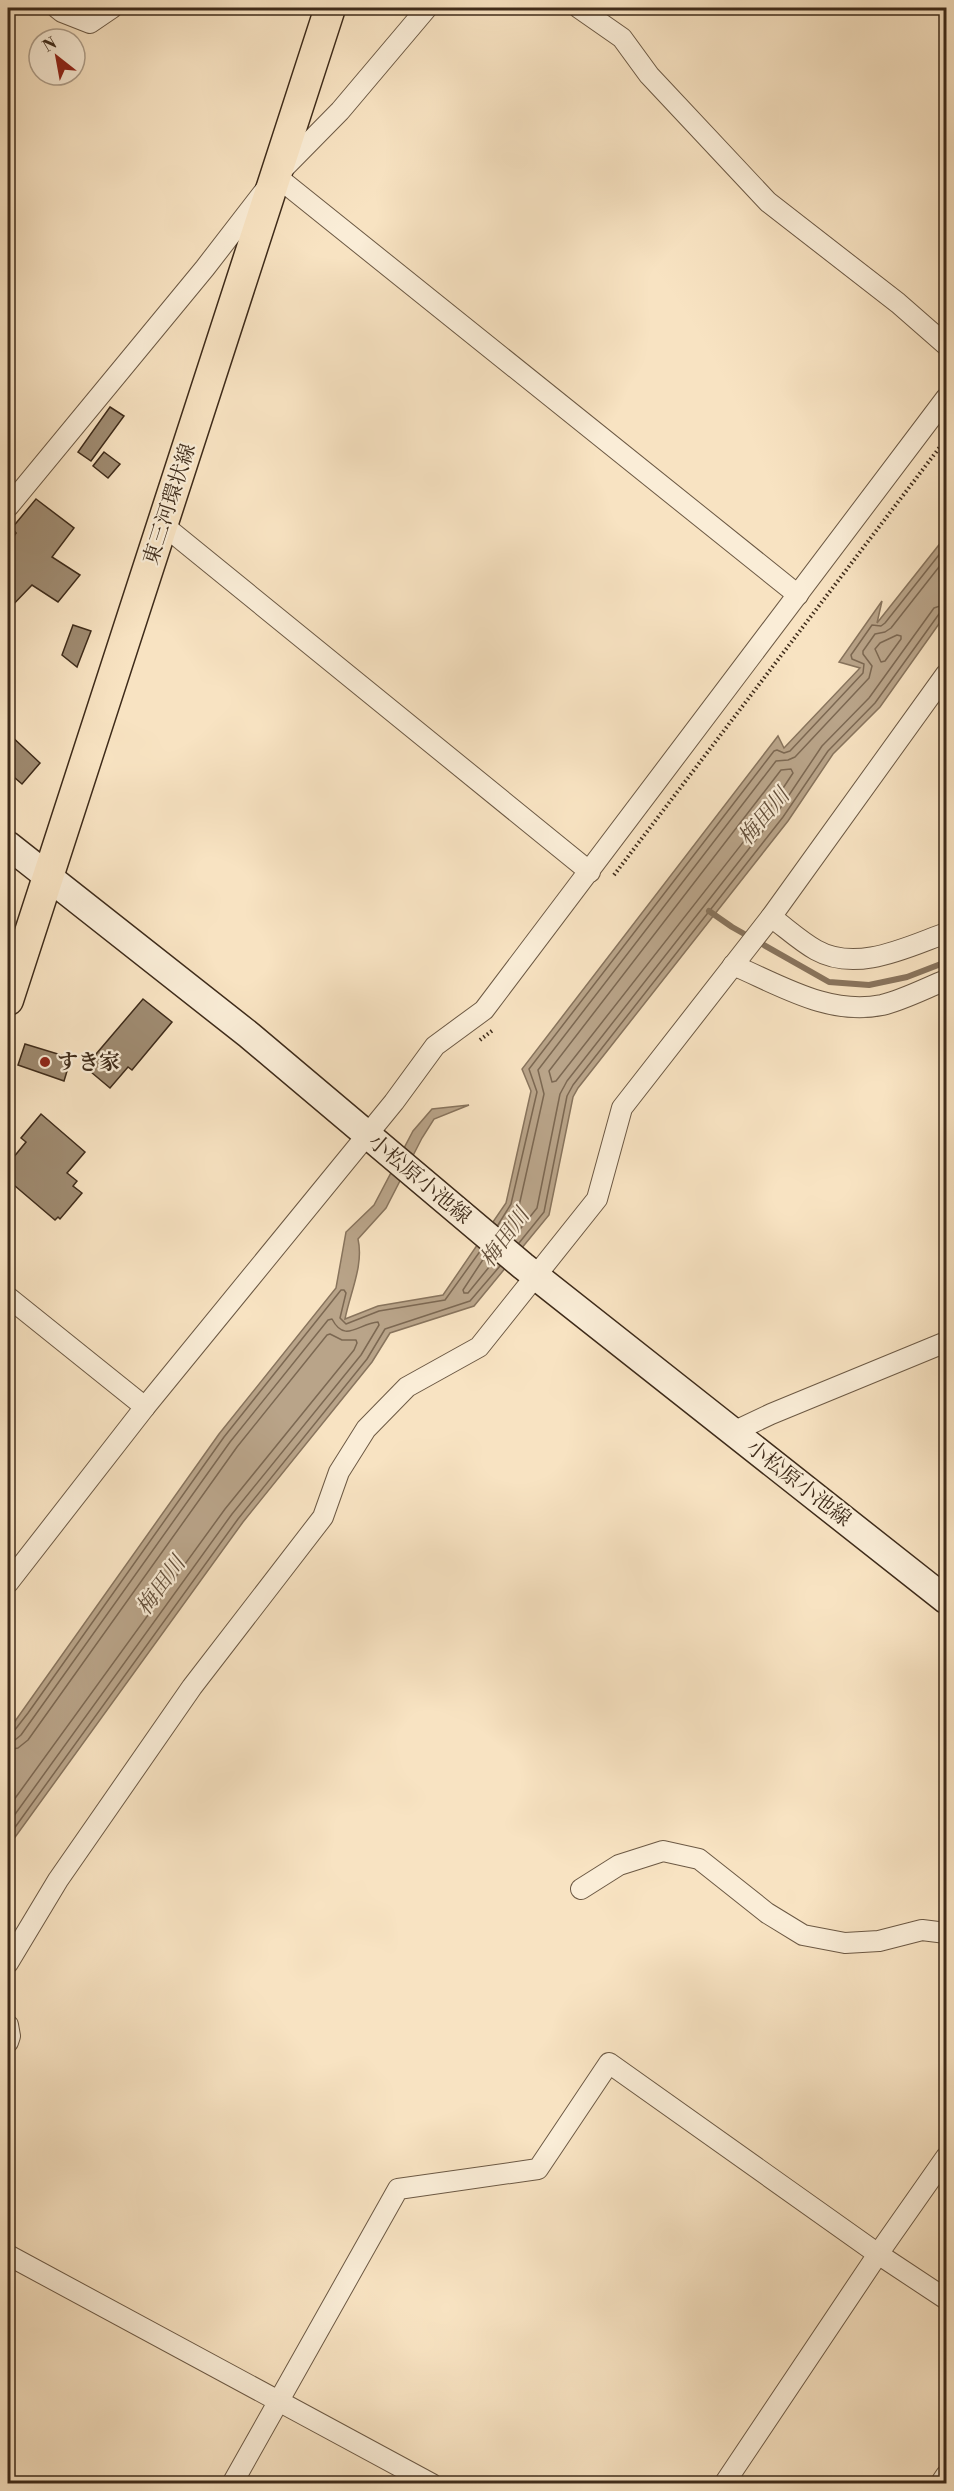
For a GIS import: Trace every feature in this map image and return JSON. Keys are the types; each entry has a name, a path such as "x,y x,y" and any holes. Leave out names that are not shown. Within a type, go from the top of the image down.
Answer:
{"main road":[{"name":"東三河環状線","path":"8,1000 46,876 330,8"},
{"name":"小松原小池線","path":"8,845 249,1035 530,1271 946,1600"}],"street":[{"path":"57,8 90,23 112,8"},
{"path":"8,507 205,268 276,176 340,111 427,8"},
{"path":"579,8 622,38 649,75 768,202 898,303 946,345"},
{"path":"276,176 798,595"},
{"path":"8,1583 145,1407 373,1140 394,1102 435,1046 484,1010 946,398"},
{"path":"162,524 590,872"},
{"path":"8,1963 58,1881 192,1687 323,1518 339,1472 366,1429 407,1387 479,1347 530,1271 597,1199 622,1108 760,930 946,674"},
{"path":"760,930 817,951 852,960 888,953 946,933"},
{"path":"733,965 825,1005 849,1009 883,1005 946,981"},
{"path":"8,1297 145,1407"},
{"path":"734,1432 771,1414 946,1342"},
{"path":"581,1889 619,1865 663,1851 699,1859 767,1913 803,1935 845,1943 879,1941 922,1930 946,1933"},
{"path":"8,2025 10,2036 8,2042"},
{"path":"232,2484 398,2189 538,2169 609,2063 946,2300"},
{"path":"724,2484 946,2157"},
{"path":"8,2255 432,2484"},
{"path":"940,2484 946,2475"}],"water":[{"name":"梅田川","path":"946,536 946,614 880,707 833,754 788,821 578,1088 573,1097 549,1215 474,1306 390,1333 372,1362 243,1522 8,1847 8,1731 219,1434 336,1288 346,1232 374,1205 413,1131 432,1109 469,1105 434,1119 386,1208 358,1239 358,1269 345,1319 378,1306 443,1295 506,1203 531,1091 522,1069 778,736 784,748 860,668 839,662 882,601 877,623"}],"building":[{"path":"110,407 124,416 91,461 78,452"},
{"path":"104,452 120,464 108,478 93,466"},
{"path":"36,499 74,528 52,557 80,575 58,602 32,585 8,610 8,545 16,533 12,528"},
{"path":"73,625 91,631 77,667 62,655"},
{"path":"8,733 40,763 22,784 8,772"},
{"path":"143,999 172,1022 132,1070 128,1067 110,1088 85,1067"},
{"path":"25,1044 71,1058 64,1081 18,1065"},
{"path":"41,1114 85,1152 67,1173 77,1181 73,1186 82,1193 60,1219 58,1217 55,1220 8,1180 8,1164 26,1142 21,1138"}],"waterway":[{"path":"709,911 732,927 829,982 869,985 907,977 946,962"}],"place":[{"name":"すき家","path":"45,1062"}]}
